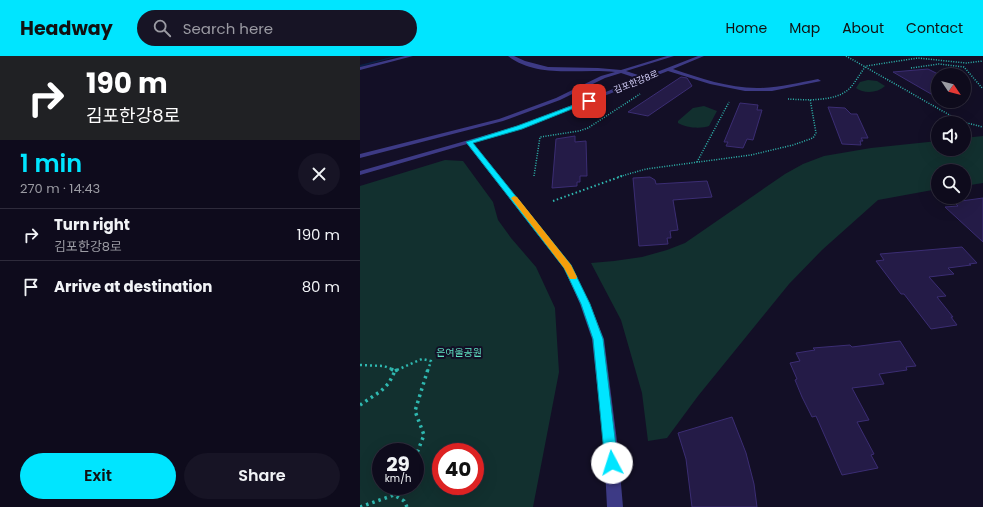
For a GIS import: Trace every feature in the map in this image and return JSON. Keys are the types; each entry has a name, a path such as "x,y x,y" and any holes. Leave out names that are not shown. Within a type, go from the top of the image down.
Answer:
{"street":[{"path":"360,69 401,57 411,56"},
{"name":"김포한강8로","path":"510,56 526,64 546,69 620,71 642,78"},
{"path":"360,156 501,120 545,104 595,80 672,56"},
{"name":"김포한강8로","path":"360,173 520,127 702,56"},
{"path":"668,69 713,84 751,90 769,89 818,81"},
{"name":"김포한강8로","path":"469,142 668,69"},
{"path":"469,142 568,267 585,304 598,339 615,507"}],"path":[{"path":"846,56 953,117 967,123 983,127"},
{"path":"911,68 939,64 964,67 983,89"},
{"path":"534,176 540,137 579,131 588,128 645,91"},
{"path":"553,201 630,173 646,169 769,152 812,138 816,133 810,99"},
{"path":"696,162 729,102"},
{"path":"360,405 379,394 390,383 395,371 422,359 431,361 415,411 424,435 421,443"},
{"path":"360,365 384,366 395,371"},
{"path":"360,507 394,495 404,501 407,507"}],"green space":[{"path":"868,80 877,81 885,86 879,90 871,92 856,88 860,82"},
{"path":"704,106 717,111 709,126 694,128 678,123 678,121 693,108"},
{"path":"983,136 983,183 971,185 971,164 931,164 931,190 878,200 822,250 789,284 698,396 667,438 648,441 642,393 621,320 591,263 642,257 685,243 785,174 803,164 824,156 871,148 931,142 931,156 971,156 971,137"},
{"name":"은여울공원","path":"445,160 463,161 493,202 498,220 511,238 536,267 555,308 559,372 533,507 360,507 360,186"}],"building":[{"path":"928,69 931,70 931,94 893,72"},
{"path":"681,77 687,78 692,86 648,116 628,112"},
{"path":"740,103 758,105 757,110 762,110 753,140 747,139 743,148 726,146 728,142 724,142"},
{"path":"828,107 845,108 851,114 857,114 868,138 861,138 863,141 860,141 861,145 842,144"},
{"path":"575,136 575,142 586,141 587,176 580,176 580,182 577,182 577,186 552,188 556,139"},
{"path":"650,177 655,180 656,184 707,181 712,197 673,200 678,230 670,231 671,238 667,238 668,244 639,246 633,178"},
{"path":"983,198 983,242 945,207 958,206 956,204 971,204 971,200"},
{"path":"962,247 977,263 948,268 954,274 929,277 946,296 937,297 953,317 951,317 957,325 931,329 904,294 901,294 876,261 884,260 880,254"},
{"path":"900,341 916,366 906,367 907,370 879,374 884,384 852,388 869,420 857,422 874,454 871,455 878,468 842,475 816,416 812,417 802,397 795,380 797,379 790,363 800,361 796,353 815,350 813,348 850,345 852,347"},
{"path":"732,417 746,453 754,484 757,507 692,507 686,459 678,433"}],"waterway":[{"path":"360,66 398,56"}],"slow traffic":[{"path":"514,198 568,267 573,277"}],"route":[{"path":"589,101 520,127 469,142 568,267 585,304 598,339 612,463"}]}
